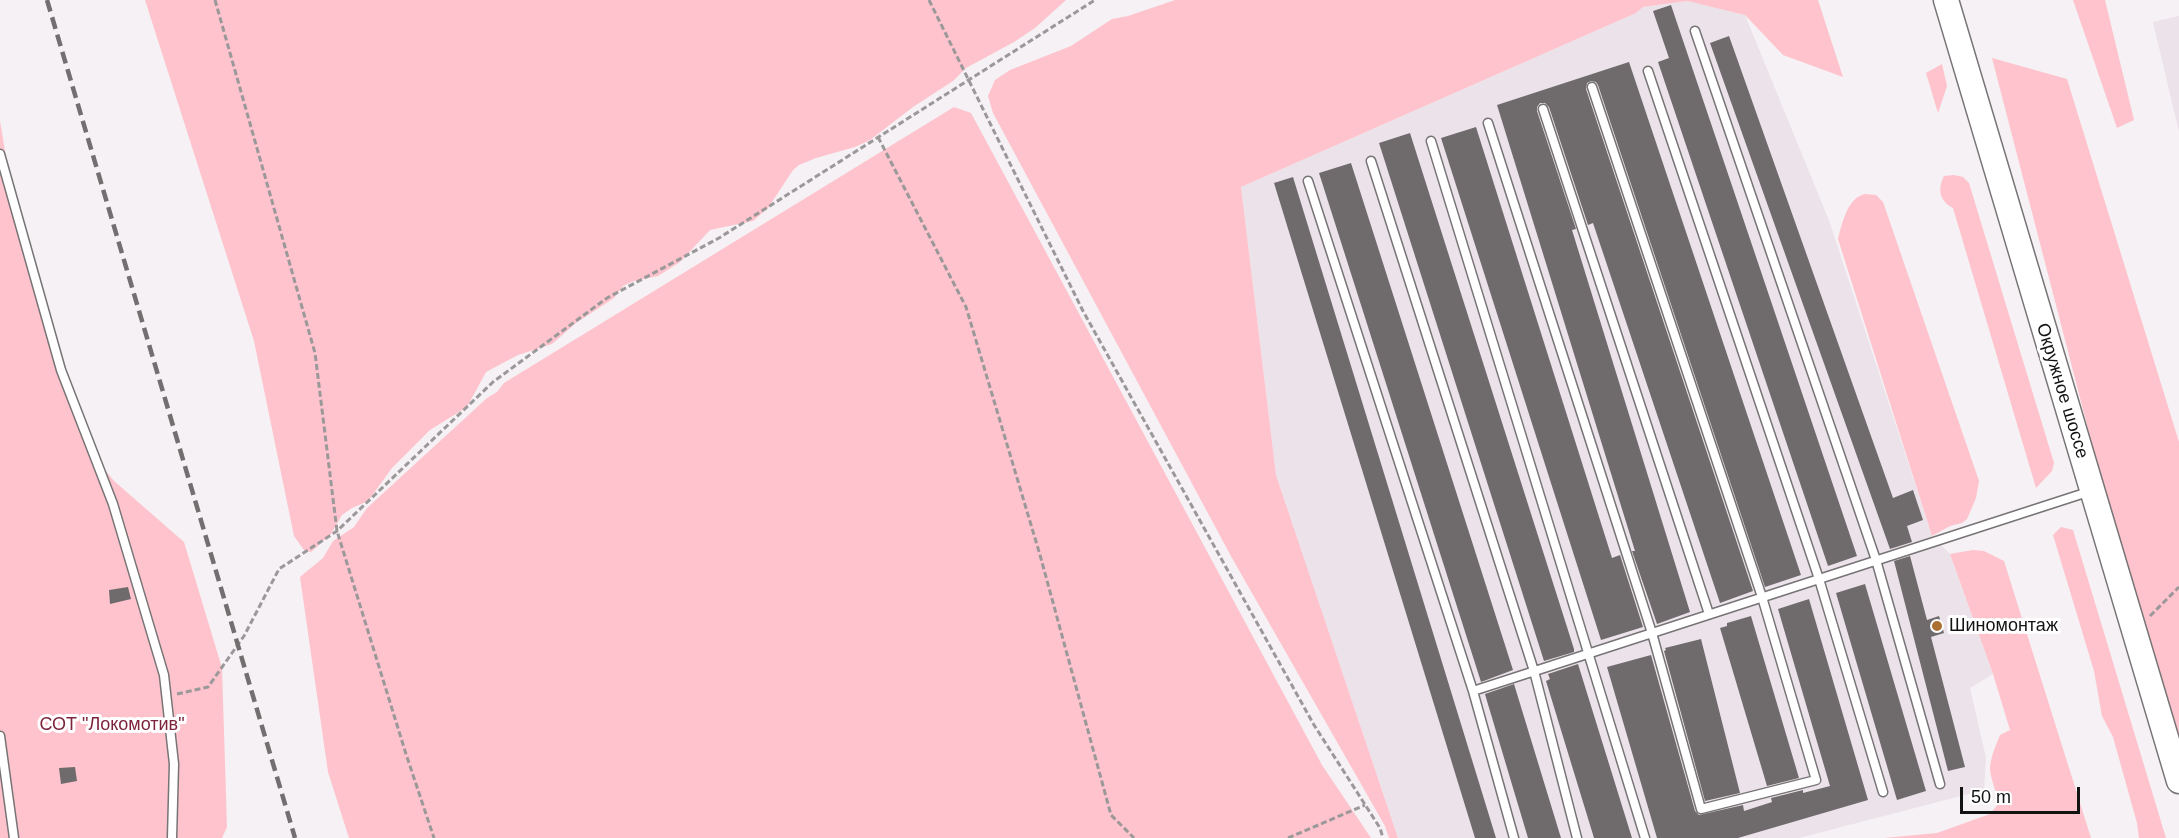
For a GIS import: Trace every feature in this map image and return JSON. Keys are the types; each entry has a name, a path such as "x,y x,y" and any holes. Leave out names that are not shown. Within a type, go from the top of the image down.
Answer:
{"main road":[{"name":"Окружное шоссе","path":"1946,0 2179,781"}],"lane":[{"path":"1695,31 1876,560 1940,784"},
{"path":"1648,71 1818,579 1883,792"},
{"path":"1488,123 1652,633 1701,809 1816,780 1762,597 1592,87"},
{"path":"1544,109 1709,614"},
{"path":"1431,141 1645,838"},
{"path":"0,154 61,370 113,504 164,675 174,764 172,838"},
{"path":"1371,161 1534,671 1577,838"},
{"path":"1308,181 1473,691 1514,838"},
{"path":"1473,691 2091,490"},
{"path":"0,736 14,838"}],"path":[{"path":"215,0 315,353 337,531 406,754 435,838"},
{"path":"929,0 1083,311 1314,725 1380,828 1383,838"},
{"path":"166,696 208,687 244,636 279,569 337,531 493,382 607,298 719,238 1095,0"},
{"path":"878,137 966,307 1040,555 1111,815 1134,838"},
{"path":"2134,632 2179,587"},
{"path":"1287,838 1365,805"}],"shaded area":[{"path":"1687,1 1745,15 1830,223 1932,536 1950,554 1993,674 1970,688 1986,758 1984,790 1799,838 1398,838 1276,475 1241,187 1636,13 1643,7"},
{"path":"2179,16 2179,132 2153,22"}],"green space":[{"path":"145,0 1066,0 1035,28 966,68 953,81 913,107 870,140 799,165 793,170 768,208 753,221 710,230 680,262 658,276 623,286 614,298 576,323 552,344 518,355 486,372 467,407 430,430 392,468 368,501 342,515 331,534 311,552 304,550 294,536 254,341"},
{"path":"1175,0 1818,0 1843,77 1783,55 1745,15 1687,1 1643,7 1636,13 1241,187 1276,475 1398,838 1389,838 1385,826 1232,558 993,113 988,96 995,80 1010,70 1071,46 1112,19"},
{"path":"2073,0 2105,0 2134,120 2117,128"},
{"path":"1992,58 2067,79 2179,442 2179,738 2100,475"},
{"path":"1942,64 1947,86 1938,113 1926,73"},
{"path":"954,107 971,113 1322,765 1371,838 349,838 328,772 300,577 323,558 333,541 354,527 367,508 487,398 497,392 504,383"},
{"name":"СОТ \"Локомотив\"","path":"0,121 9,175 91,453 114,481 184,542 222,668 227,827 222,838 0,838"},
{"path":"1944,176 1963,177 1969,183 2054,463 2052,471 2036,488 1953,208 1945,202 1941,195"},
{"path":"1876,195 1883,202 1979,481 1976,498 1967,519 1932,536 1838,239 1850,206 1859,196"},
{"path":"2061,527 2073,530 2166,838 2139,838 2137,823 2113,737 2102,716 2094,671 2053,535"},
{"path":"1973,550 1984,551 2004,561 2091,838 1884,838 1937,833 1990,814 1998,804 1990,765 2000,735 2010,730 1993,674 1950,554"}],"building":[{"path":"1671,5 1857,556 1828,566 1658,62 1669,58 1653,11"},
{"path":"1729,36 1893,498 1913,490 1923,520 1907,526 1912,542 1890,549 1710,43"},
{"path":"1629,62 1801,575 1765,587 1598,85 1591,81 1587,83 1586,89 1753,591 1720,603 1593,223 1588,225 1549,107 1545,103 1540,103 1537,111 1576,229 1572,230 1690,612 1657,624 1632,551 1635,551 1497,105"},
{"path":"1476,127 1612,558 1620,555 1643,627 1601,640 1441,138"},
{"path":"1410,133 1574,649 1574,652 1544,661 1379,143"},
{"path":"1351,163 1513,670 1481,682 1319,173"},
{"path":"1293,177 1496,838 1475,838 1274,183"},
{"path":"1910,556 1927,620 1939,616 1944,633 1931,637 1965,767 1948,771 1894,561"},
{"path":"1865,584 1926,791 1897,800 1836,593"},
{"path":"128,587 131,599 110,604 109,590"},
{"path":"1809,599 1868,800 1738,838 1657,838 1607,667 1651,655 1695,811 1699,815 1743,805 1744,811 1772,802 1771,798 1830,786 1778,609"},
{"path":"1751,616 1799,778 1767,786 1720,628 1727,626 1727,623"},
{"path":"1701,639 1740,793 1705,801 1664,651 1665,648"},
{"path":"1578,664 1632,838 1594,838 1546,681 1550,679 1548,674"},
{"path":"1514,684 1561,838 1528,838 1485,694"},
{"path":"75,767 77,781 61,784 59,768"}],"railway":[{"path":"47,0 295,838"}],"place":[{"name":"Шиномонтаж","path":"1937,626"}]}
